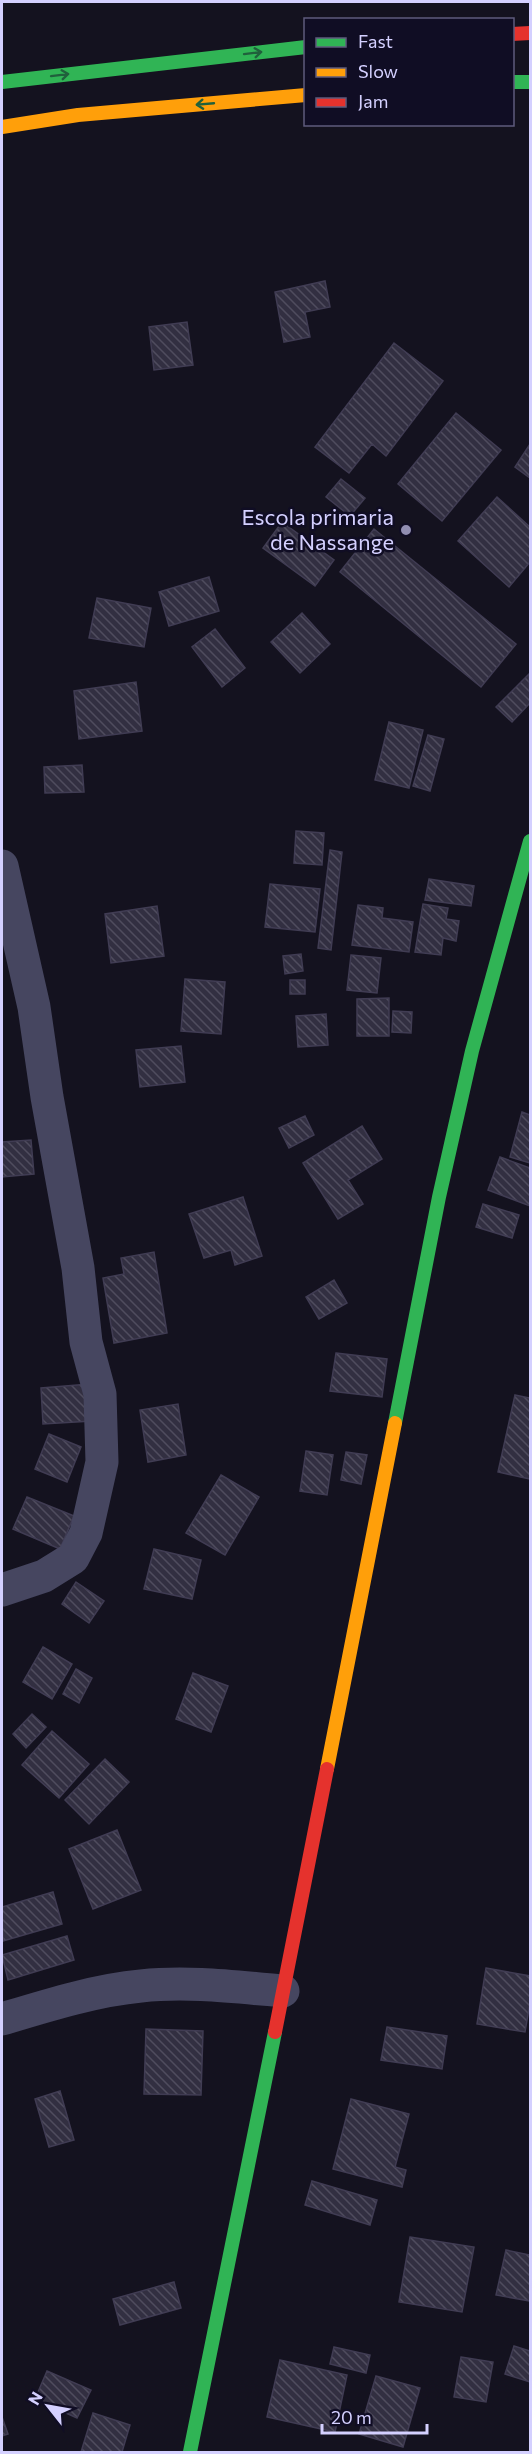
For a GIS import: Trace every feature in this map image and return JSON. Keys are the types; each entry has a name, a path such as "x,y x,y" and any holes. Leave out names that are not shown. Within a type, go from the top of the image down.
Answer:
{"main road":[{"path":"514,34 531,33"},
{"path":"2,82 304,47"},
{"path":"514,82 531,82"},
{"path":"2,126 78,116 304,95"},
{"path":"190,2452 439,1197 472,1051 531,841"}],"street":[{"path":"2,866 34,1007 46,1097 78,1268 86,1342 100,1394 102,1462 86,1533 73,1558 44,1576 2,1590"},
{"path":"2,2019 57,2002 140,1986 210,1985 283,1991"}],"building":[{"path":"325,281 330,307 305,312 310,337 284,342 275,292"},
{"path":"187,322 193,365 154,370 149,327"},
{"path":"394,343 443,381 386,456 372,444 349,473 315,447"},
{"path":"456,413 501,450 442,521 398,484"},
{"path":"530,444 530,478 515,467"},
{"path":"341,479 365,498 350,516 326,497"},
{"path":"497,497 530,527 530,562 509,587 458,541"},
{"path":"282,522 334,560 315,586 263,548"},
{"path":"374,529 516,644 481,687 340,572"},
{"path":"209,577 219,611 169,626 159,592"},
{"path":"97,598 151,608 144,647 89,638"},
{"path":"302,613 330,644 300,673 271,642"},
{"path":"215,629 245,668 222,687 192,647"},
{"path":"529,674 530,703 512,722 496,707"},
{"path":"136,682 142,731 79,739 74,691"},
{"path":"389,722 423,730 409,788 375,780"},
{"path":"428,735 444,739 430,791 413,786"},
{"path":"82,765 84,792 45,793 44,767"},
{"path":"296,831 324,833 322,865 294,863"},
{"path":"330,850 342,852 331,950 318,948"},
{"path":"429,879 474,886 471,906 425,900"},
{"path":"270,884 320,889 315,932 265,927"},
{"path":"423,904 448,908 446,919 459,921 456,941 443,938 441,955 415,952"},
{"path":"358,905 383,908 382,918 413,922 409,952 352,945"},
{"path":"157,906 164,956 111,963 105,914"},
{"path":"301,954 303,971 285,974 283,956"},
{"path":"351,955 381,958 377,993 347,990"},
{"path":"185,979 225,982 221,1034 181,1031"},
{"path":"290,980 305,980 305,994 290,994"},
{"path":"389,998 389,1036 357,1036 357,999"},
{"path":"393,1011 412,1012 411,1033 392,1032"},
{"path":"326,1014 328,1045 298,1047 296,1016"},
{"path":"181,1046 185,1082 140,1087 136,1050"},
{"path":"522,1112 530,1115 530,1163 510,1157"},
{"path":"305,1116 314,1135 289,1148 279,1128"},
{"path":"362,1126 382,1159 348,1180 363,1204 338,1219 303,1163"},
{"path":"31,1140 34,1174 2,1177 2,1142"},
{"path":"500,1157 530,1168 530,1206 488,1190"},
{"path":"243,1197 262,1256 235,1265 231,1250 204,1258 189,1214"},
{"path":"483,1204 519,1215 512,1238 476,1227"},
{"path":"154,1252 167,1333 114,1343 103,1278 124,1274 121,1258"},
{"path":"334,1280 347,1303 319,1319 306,1297"},
{"path":"336,1353 387,1359 382,1397 330,1391"},
{"path":"89,1384 92,1421 43,1424 41,1388"},
{"path":"515,1395 530,1398 530,1479 498,1472"},
{"path":"178,1404 186,1455 148,1462 140,1410"},
{"path":"49,1434 81,1447 67,1482 35,1469"},
{"path":"306,1451 333,1455 327,1495 300,1491"},
{"path":"346,1452 367,1455 361,1484 341,1480"},
{"path":"221,1475 259,1497 225,1555 186,1533"},
{"path":"27,1497 74,1516 60,1549 13,1529"},
{"path":"154,1549 201,1560 192,1599 144,1589"},
{"path":"76,1582 104,1601 89,1623 62,1604"},
{"path":"43,1647 72,1664 52,1699 23,1682"},
{"path":"76,1669 92,1678 79,1703 63,1694"},
{"path":"193,1673 228,1686 211,1732 176,1719"},
{"path":"32,1714 46,1727 26,1748 13,1734"},
{"path":"52,1731 89,1764 59,1798 22,1765"},
{"path":"105,1759 129,1782 89,1824 65,1800"},
{"path":"117,1830 141,1890 93,1909 69,1849"},
{"path":"53,1892 62,1924 3,1941 2,1907"},
{"path":"67,1936 74,1960 8,1980 2,1955"},
{"path":"486,1968 530,1976 530,2003 525,2032 477,2024"},
{"path":"387,2027 447,2036 442,2069 381,2060"},
{"path":"146,2029 203,2031 201,2095 144,2094"},
{"path":"60,2091 74,2140 49,2147 35,2099"},
{"path":"351,2099 409,2114 395,2167 406,2170 402,2187 333,2169"},
{"path":"312,2181 377,2200 370,2225 305,2205"},
{"path":"410,2237 474,2247 462,2312 399,2302"},
{"path":"506,2250 530,2255 530,2301 496,2295"},
{"path":"174,2282 181,2308 120,2325 113,2299"},
{"path":"514,2346 530,2351 530,2382 505,2374"},
{"path":"334,2347 370,2355 366,2373 330,2364"},
{"path":"461,2357 493,2362 486,2402 454,2397"},
{"path":"280,2360 347,2375 335,2432 267,2417"},
{"path":"47,2371 91,2390 77,2418 35,2399"},
{"path":"376,2376 420,2388 403,2447 359,2434"},
{"path":"93,2413 130,2425 122,2452 81,2452"},
{"path":"2,2417 8,2434 2,2436"}],"traffic: fast":[{"path":"2,82 304,47"},
{"path":"514,82 530,82"},
{"path":"395,1423 439,1197 472,1051 530,841"},
{"path":"190,2452 275,2032"}],"traffic: slow":[{"path":"2,127 78,115 304,95"},
{"path":"327,1769 395,1423"}],"traffic: jam":[{"path":"514,34 530,33"},
{"path":"275,2032 327,1769"}],"place":[{"name":"Escola primaria de Nassange","path":"406,530"}]}
